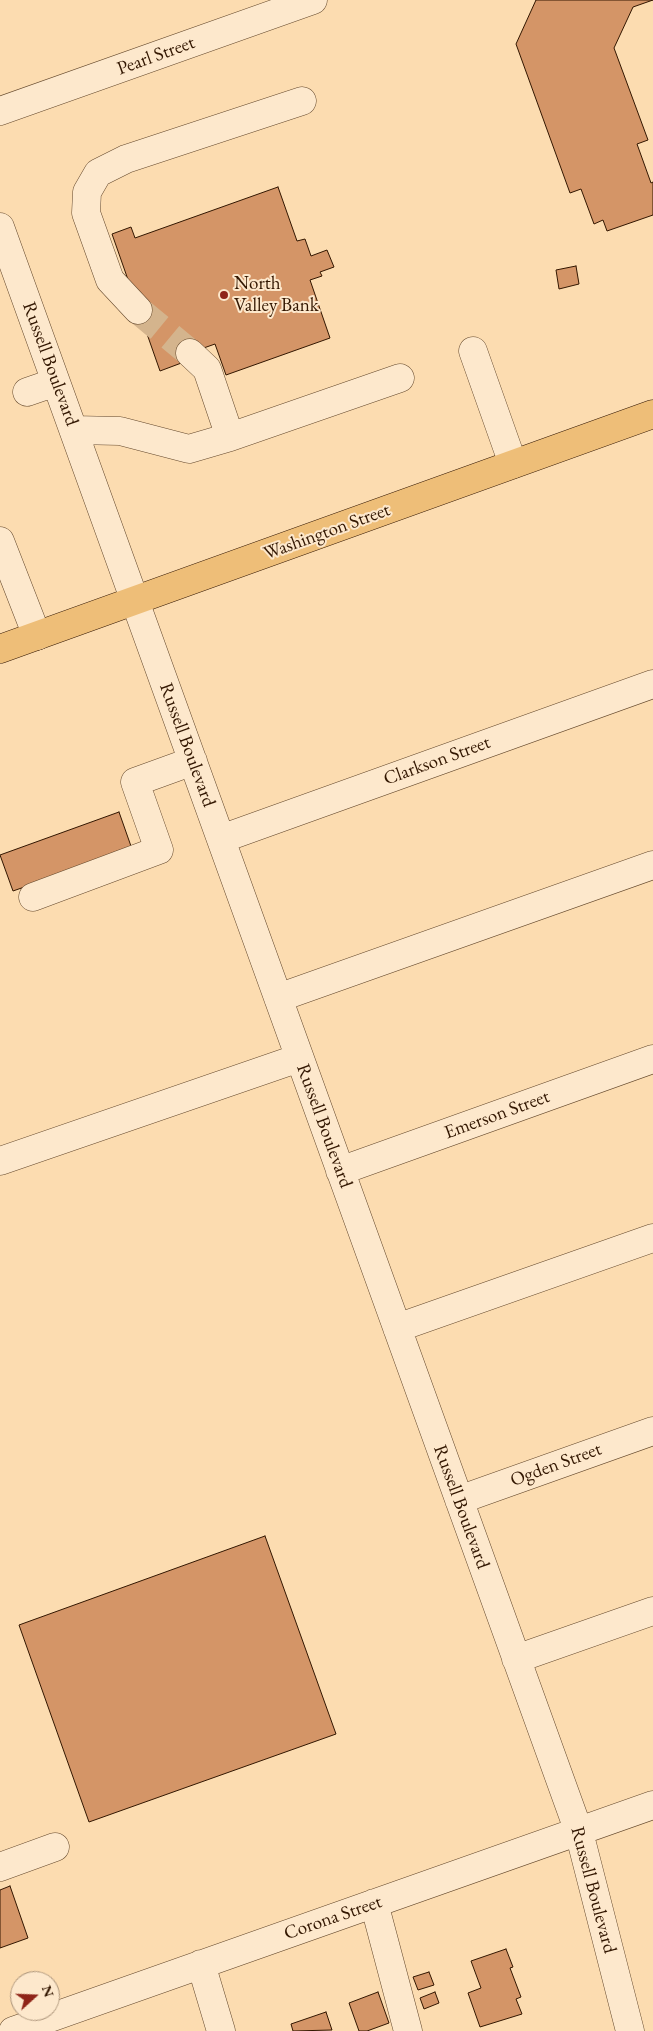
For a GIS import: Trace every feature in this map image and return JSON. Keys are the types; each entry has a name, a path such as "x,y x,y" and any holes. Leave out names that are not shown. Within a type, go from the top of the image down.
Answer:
{"main road":[{"name":"Washington Street","path":"0,649 653,414"}],"street":[{"name":"Pearl Street","path":"0,111 313,0"},
{"path":"138,310 110,280 86,213 87,192 98,173 126,159 302,101"},
{"name":"Russell Boulevard","path":"0,227 7,270 56,382 74,430 579,1832 630,2031"},
{"path":"473,351 513,464"},
{"path":"190,353 207,369 230,437"},
{"path":"74,430 120,432 190,449 400,378"},
{"path":"27,392 56,382"},
{"path":"0,541 37,636"},
{"name":"Clarkson Street","path":"221,839 653,684"},
{"path":"33,897 159,850 135,782 193,761"},
{"path":"278,998 653,865"},
{"path":"0,1161 299,1058"},
{"name":"Emerson Street","path":"340,1171 653,1059"},
{"path":"397,1328 653,1238"},
{"name":"Ogden Street","path":"459,1500 653,1430"},
{"path":"516,1660 653,1611"},
{"name":"Corona Street","path":"19,2030 653,1805"},
{"path":"0,1867 55,1847"},
{"path":"374,1903 408,2031"},
{"path":"201,1964 221,2031"}],"building":[{"path":"536,0 653,0 633,7 614,48 648,140 637,144 651,183 653,182 653,215 607,231 603,220 594,224 581,189 570,193 516,44"},
{"name":"North Valley Bank","path":"278,187 297,241 305,239 311,256 327,250 334,267 320,272 322,276 310,280 330,338 226,375 215,344 181,356 184,362 160,371 112,234 131,227 135,238"},
{"path":"576,266 579,284 559,289 556,270"},
{"path":"119,812 132,849 13,891 0,855"},
{"path":"265,1536 336,1734 89,1822 19,1625"},
{"path":"10,1886 28,1938 0,1948 0,1890"},
{"path":"506,1949 513,1967 510,1968 521,1997 516,1999 522,2014 480,2027 468,1993 481,1988 471,1961"},
{"path":"429,1972 434,1985 418,1990 413,1977"},
{"path":"378,1992 389,2023 367,2031 359,2031 349,2003"},
{"path":"435,1992 439,2003 424,2009 420,1998"},
{"path":"326,2012 332,2030 293,2031 291,2024"}],"tunnel":[{"path":"138,310 190,353"}],"place":[{"name":"North Valley Bank","path":"224,295"}]}
